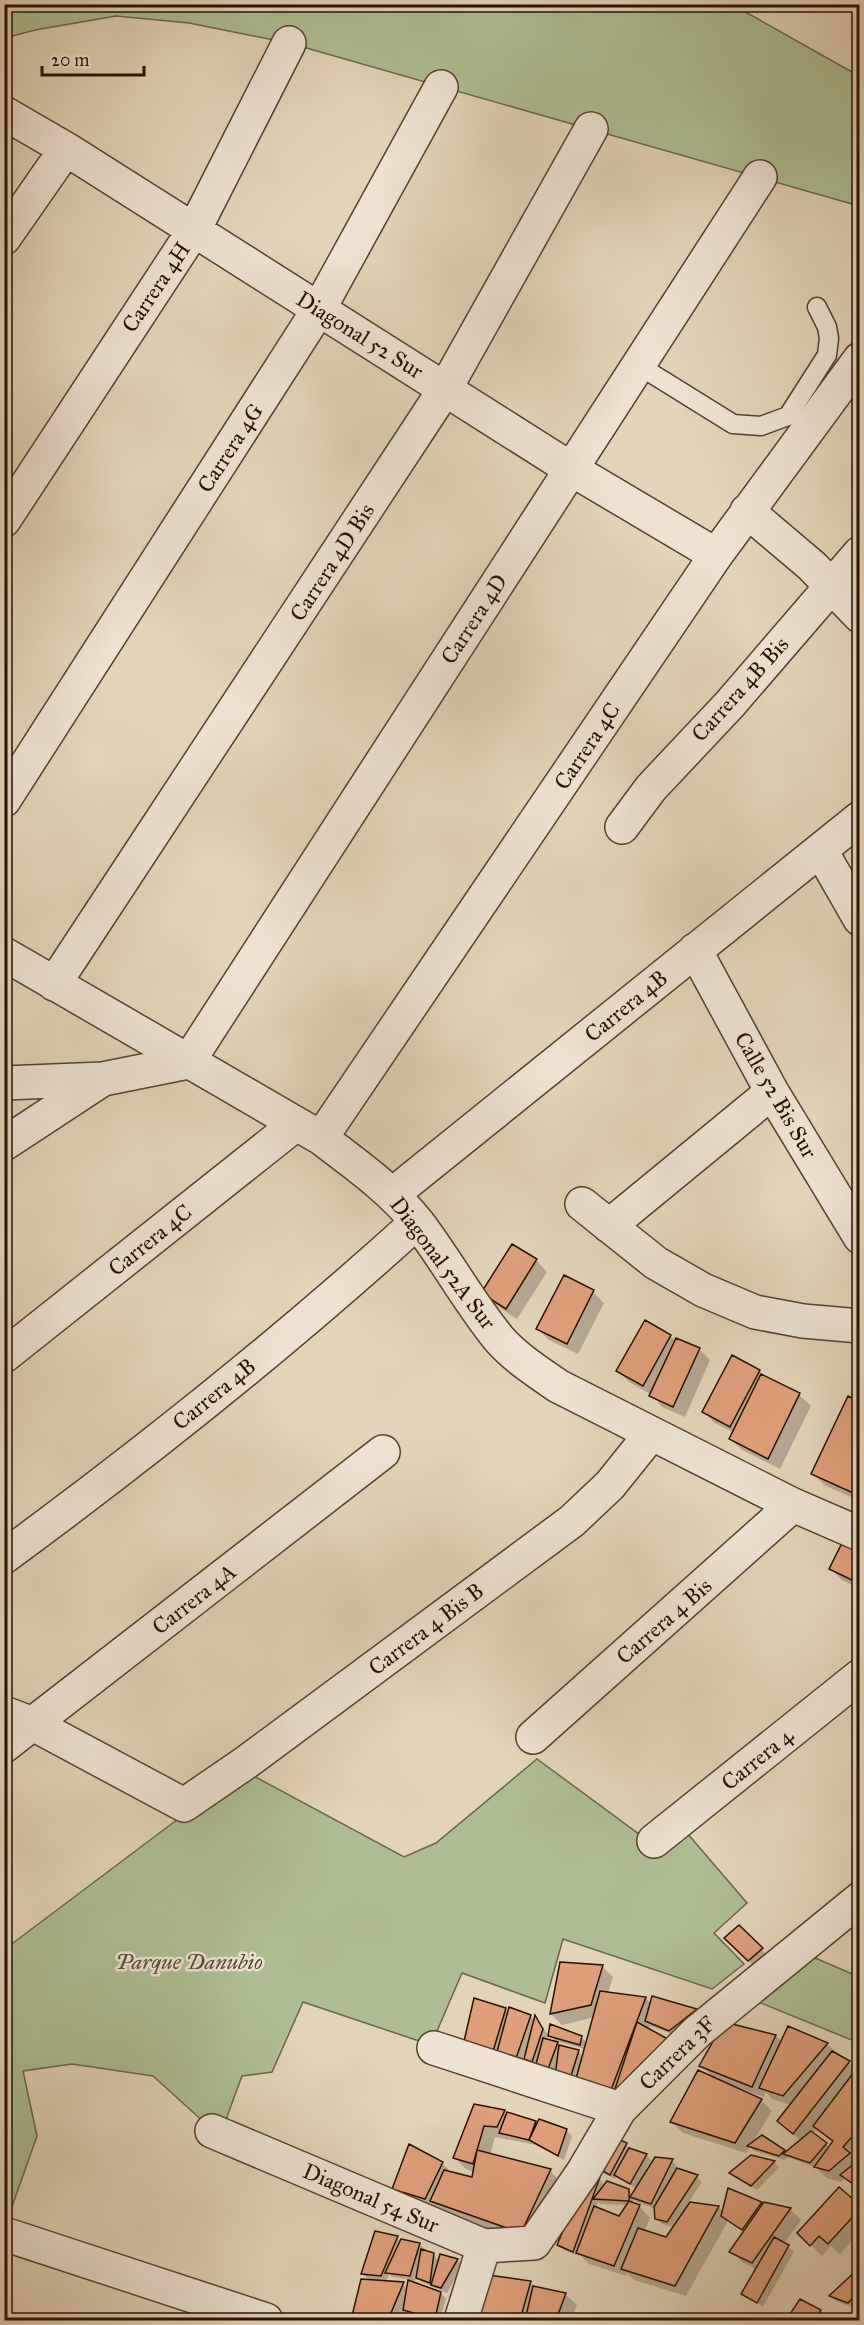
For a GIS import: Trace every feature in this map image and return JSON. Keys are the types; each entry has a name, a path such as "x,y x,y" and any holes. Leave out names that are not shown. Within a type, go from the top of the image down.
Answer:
{"street":[{"name":"Carrera 4H","path":"4,520 194,230 289,43"},
{"name":"Carrera 4G","path":"4,800 319,309 441,87"},
{"name":"Diagonal 52 Sur","path":"4,113 66,149 571,469 716,555"},
{"name":"Carrera 4D Bis","path":"54,984 446,389 591,129"},
{"path":"4,238 66,149"},
{"name":"Carrera 4D","path":"188,1062 760,177"},
{"name":"Carrera 4C","path":"4,1356 308,1131 747,511 860,359"},
{"path":"747,511 812,566 860,616"},
{"name":"Carrera 4B Bis","path":"622,827 651,788 730,704 860,553"},
{"name":"Carrera 4B","path":"393,1194 860,819"},
{"path":"821,850 860,919"},
{"name":"Calle 52 Bis Sur","path":"695,950 772,1092 860,1237"},
{"name":"Diagonal 52A Sur","path":"4,954 308,1131 393,1194 417,1222 501,1340 523,1361 558,1386 794,1505 860,1534"},
{"path":"4,1083 103,1078 188,1062"},
{"path":"4,1144 103,1078"},
{"path":"609,1226 772,1092"},
{"path":"582,1204 656,1263 702,1290 755,1312 803,1321 860,1326"},
{"name":"Carrera 4B","path":"4,1557 118,1473 348,1284 417,1222"},
{"name":"Carrera 4 Bis B","path":"19,1719 184,1805 248,1761 572,1521 610,1485 651,1434"},
{"name":"Carrera 4A","path":"4,1746 19,1719 383,1452"},
{"name":"Carrera 4 Bis","path":"533,1737 794,1505"},
{"name":"Carrera 4","path":"654,1841 860,1676"},
{"name":"Carrera 3F","path":"534,2243 583,2172 620,2109 697,2032 860,1899"},
{"path":"434,2048 620,2109"},
{"name":"Diagonal 54 Sur","path":"212,2132 484,2246 534,2243"},
{"path":"4,2234 266,2320"},
{"path":"461,2320 484,2246"}],"lane":[{"path":"638,366 733,424 761,426 788,416 827,356 829,338 827,327 817,307"}],"green space":[{"path":"5,4 733,5 859,76 859,206 289,43 189,23 116,16 35,30 5,38"},
{"name":"Parque Danubio","path":"537,1759 654,1845 681,1826 747,1903 714,1933 744,1964 712,1989 563,1939 545,2003 462,1973 431,2045 303,2002 272,2072 242,2076 221,2133 206,2124 153,2076 72,2064 23,2071 37,2136 8,2218 5,2217 5,1949 190,1810 250,1774 404,1857 436,1843"},
{"path":"813,1957 859,1977 859,2043 756,2001"}],"building":[{"path":"512,1244 537,1259 506,1309 481,1293"},
{"path":"564,1275 594,1290 567,1344 536,1329"},
{"path":"645,1320 671,1335 643,1386 616,1371"},
{"path":"676,1338 700,1348 673,1407 649,1396"},
{"path":"732,1355 760,1370 730,1427 702,1412"},
{"path":"761,1374 800,1393 768,1459 729,1439"},
{"path":"848,1396 860,1402 860,1496 811,1474"},
{"path":"842,1543 860,1551 860,1584 829,1569"},
{"path":"739,1925 763,1948 748,1961 724,1938"},
{"path":"560,1962 603,1965 591,2005 550,2014"},
{"path":"600,1991 646,1997 608,2098 574,2086"},
{"path":"652,1996 697,2009 669,2031 645,2021"},
{"path":"474,1998 506,2008 491,2058 462,2050"},
{"path":"509,2007 531,2015 513,2067 495,2059"},
{"path":"535,2015 543,2029 532,2062 524,2059"},
{"path":"637,2022 673,2042 612,2098"},
{"path":"724,2022 776,2035 752,2087 699,2066"},
{"path":"550,2024 582,2036 580,2045 548,2036"},
{"path":"788,2026 828,2043 783,2096 759,2088"},
{"path":"543,2038 558,2042 548,2069 536,2064"},
{"path":"559,2045 579,2050 570,2079 555,2076"},
{"path":"832,2051 850,2061 793,2134 777,2121"},
{"path":"698,2070 762,2099 735,2143 670,2122"},
{"path":"854,2072 860,2076 860,2109 856,2114 860,2116 860,2128 843,2147 850,2153 829,2171 814,2167 833,2141 813,2126"},
{"path":"474,2104 505,2110 497,2127 484,2126 473,2164 453,2158"},
{"path":"507,2112 536,2121 529,2140 499,2133"},
{"path":"539,2119 567,2129 558,2156 529,2140"},
{"path":"811,2131 827,2143 810,2163 783,2154"},
{"path":"609,2135 627,2143 610,2175 591,2165"},
{"path":"762,2135 785,2150 779,2156 747,2146"},
{"path":"409,2144 443,2162 425,2199 392,2189"},
{"path":"629,2148 647,2154 630,2184 614,2175"},
{"path":"477,2150 551,2169 521,2233 430,2201 444,2170 472,2177"},
{"path":"751,2155 775,2161 751,2186 729,2173"},
{"path":"655,2157 673,2159 651,2204 630,2197"},
{"path":"860,2159 860,2182 855,2185 840,2175"},
{"path":"677,2168 698,2175 667,2222 655,2219 654,2207"},
{"path":"589,2170 600,2177 573,2252 557,2245"},
{"path":"607,2181 629,2189 629,2201 593,2199"},
{"path":"839,2187 860,2205 860,2209 828,2244 819,2236 810,2246 797,2233"},
{"path":"728,2188 762,2202 742,2230 721,2216"},
{"path":"629,2201 640,2205 614,2266 576,2253 594,2206 619,2216"},
{"path":"690,2202 719,2206 675,2286 621,2269 638,2228 666,2237"},
{"path":"764,2202 791,2208 752,2263 729,2252"},
{"path":"375,2231 398,2236 381,2276 361,2274"},
{"path":"774,2237 789,2245 757,2303 741,2294"},
{"path":"401,2239 420,2243 410,2276 385,2273"},
{"path":"421,2249 434,2253 430,2283 416,2278"},
{"path":"440,2254 458,2259 441,2288 431,2285"},
{"path":"860,2267 860,2290 848,2303 829,2296"},
{"path":"481,2274 531,2281 520,2320 467,2320"},
{"path":"361,2279 404,2282 388,2320 351,2320"},
{"path":"408,2280 441,2292 435,2319 403,2310"},
{"path":"533,2286 566,2293 556,2320 525,2320"},
{"path":"800,2299 821,2310 815,2320 786,2320"},
{"path":"860,2308 860,2317 855,2320 852,2317"},
{"path":"401,2316 427,2320 399,2320"}]}
